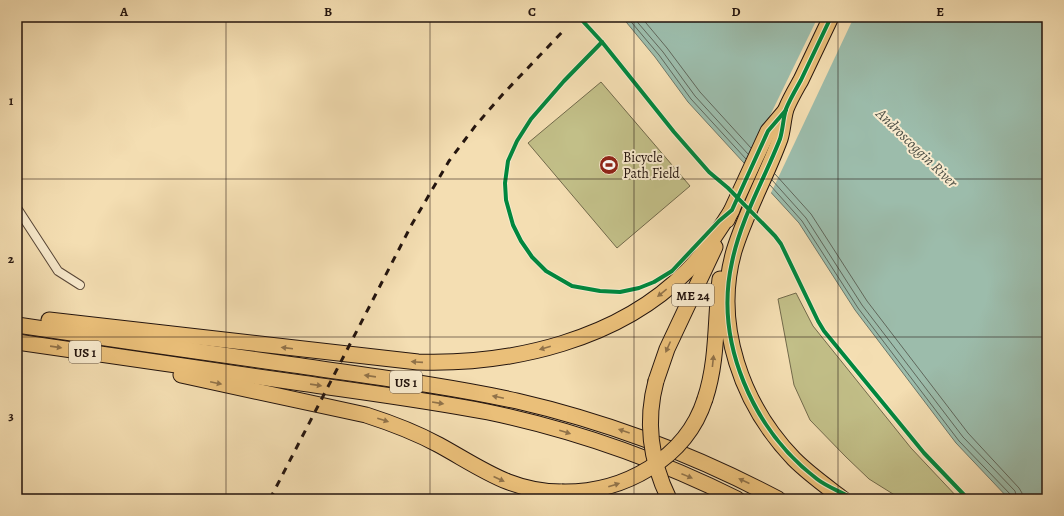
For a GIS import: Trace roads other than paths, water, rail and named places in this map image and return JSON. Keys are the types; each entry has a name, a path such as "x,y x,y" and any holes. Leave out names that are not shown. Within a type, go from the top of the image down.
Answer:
{"highway":[{"path":"153,362 174,374 366,415 390,423 433,442 502,481 533,490 562,492 591,491 629,480 666,457 685,437 700,412 709,384 713,361 721,273 731,237 743,221 780,138 786,110 831,17"},
{"path":"17,319 37,318 418,362 471,361 533,352 563,343 595,330 636,310 655,298 686,272 711,242 732,210 768,131 786,110"},
{"name":"ME 24","path":"669,499 658,474 652,444 651,413 656,381 667,349 732,210"},
{"name":"ME 24","path":"743,221 731,264 728,307 731,338 742,379 751,399 768,427 785,448 804,468 843,499"},
{"name":"US 1","path":"17,325 413,383 517,401 588,420 656,443 721,470 778,499"},
{"name":"US 1","path":"17,342 439,404 524,420 624,451 690,477 737,499"}],"street":[{"path":"17,208 58,271 80,285"}],"water":[{"name":"Androscoggin River","path":"622,17 1047,17 1047,499 1009,499 956,443 855,310 799,223 688,102 655,57"}],"railway":[{"path":"270,499 412,224 449,161 476,125 503,94 566,28"}],"place":[{"name":"Bicycle Path Field","path":"609,165"}]}
